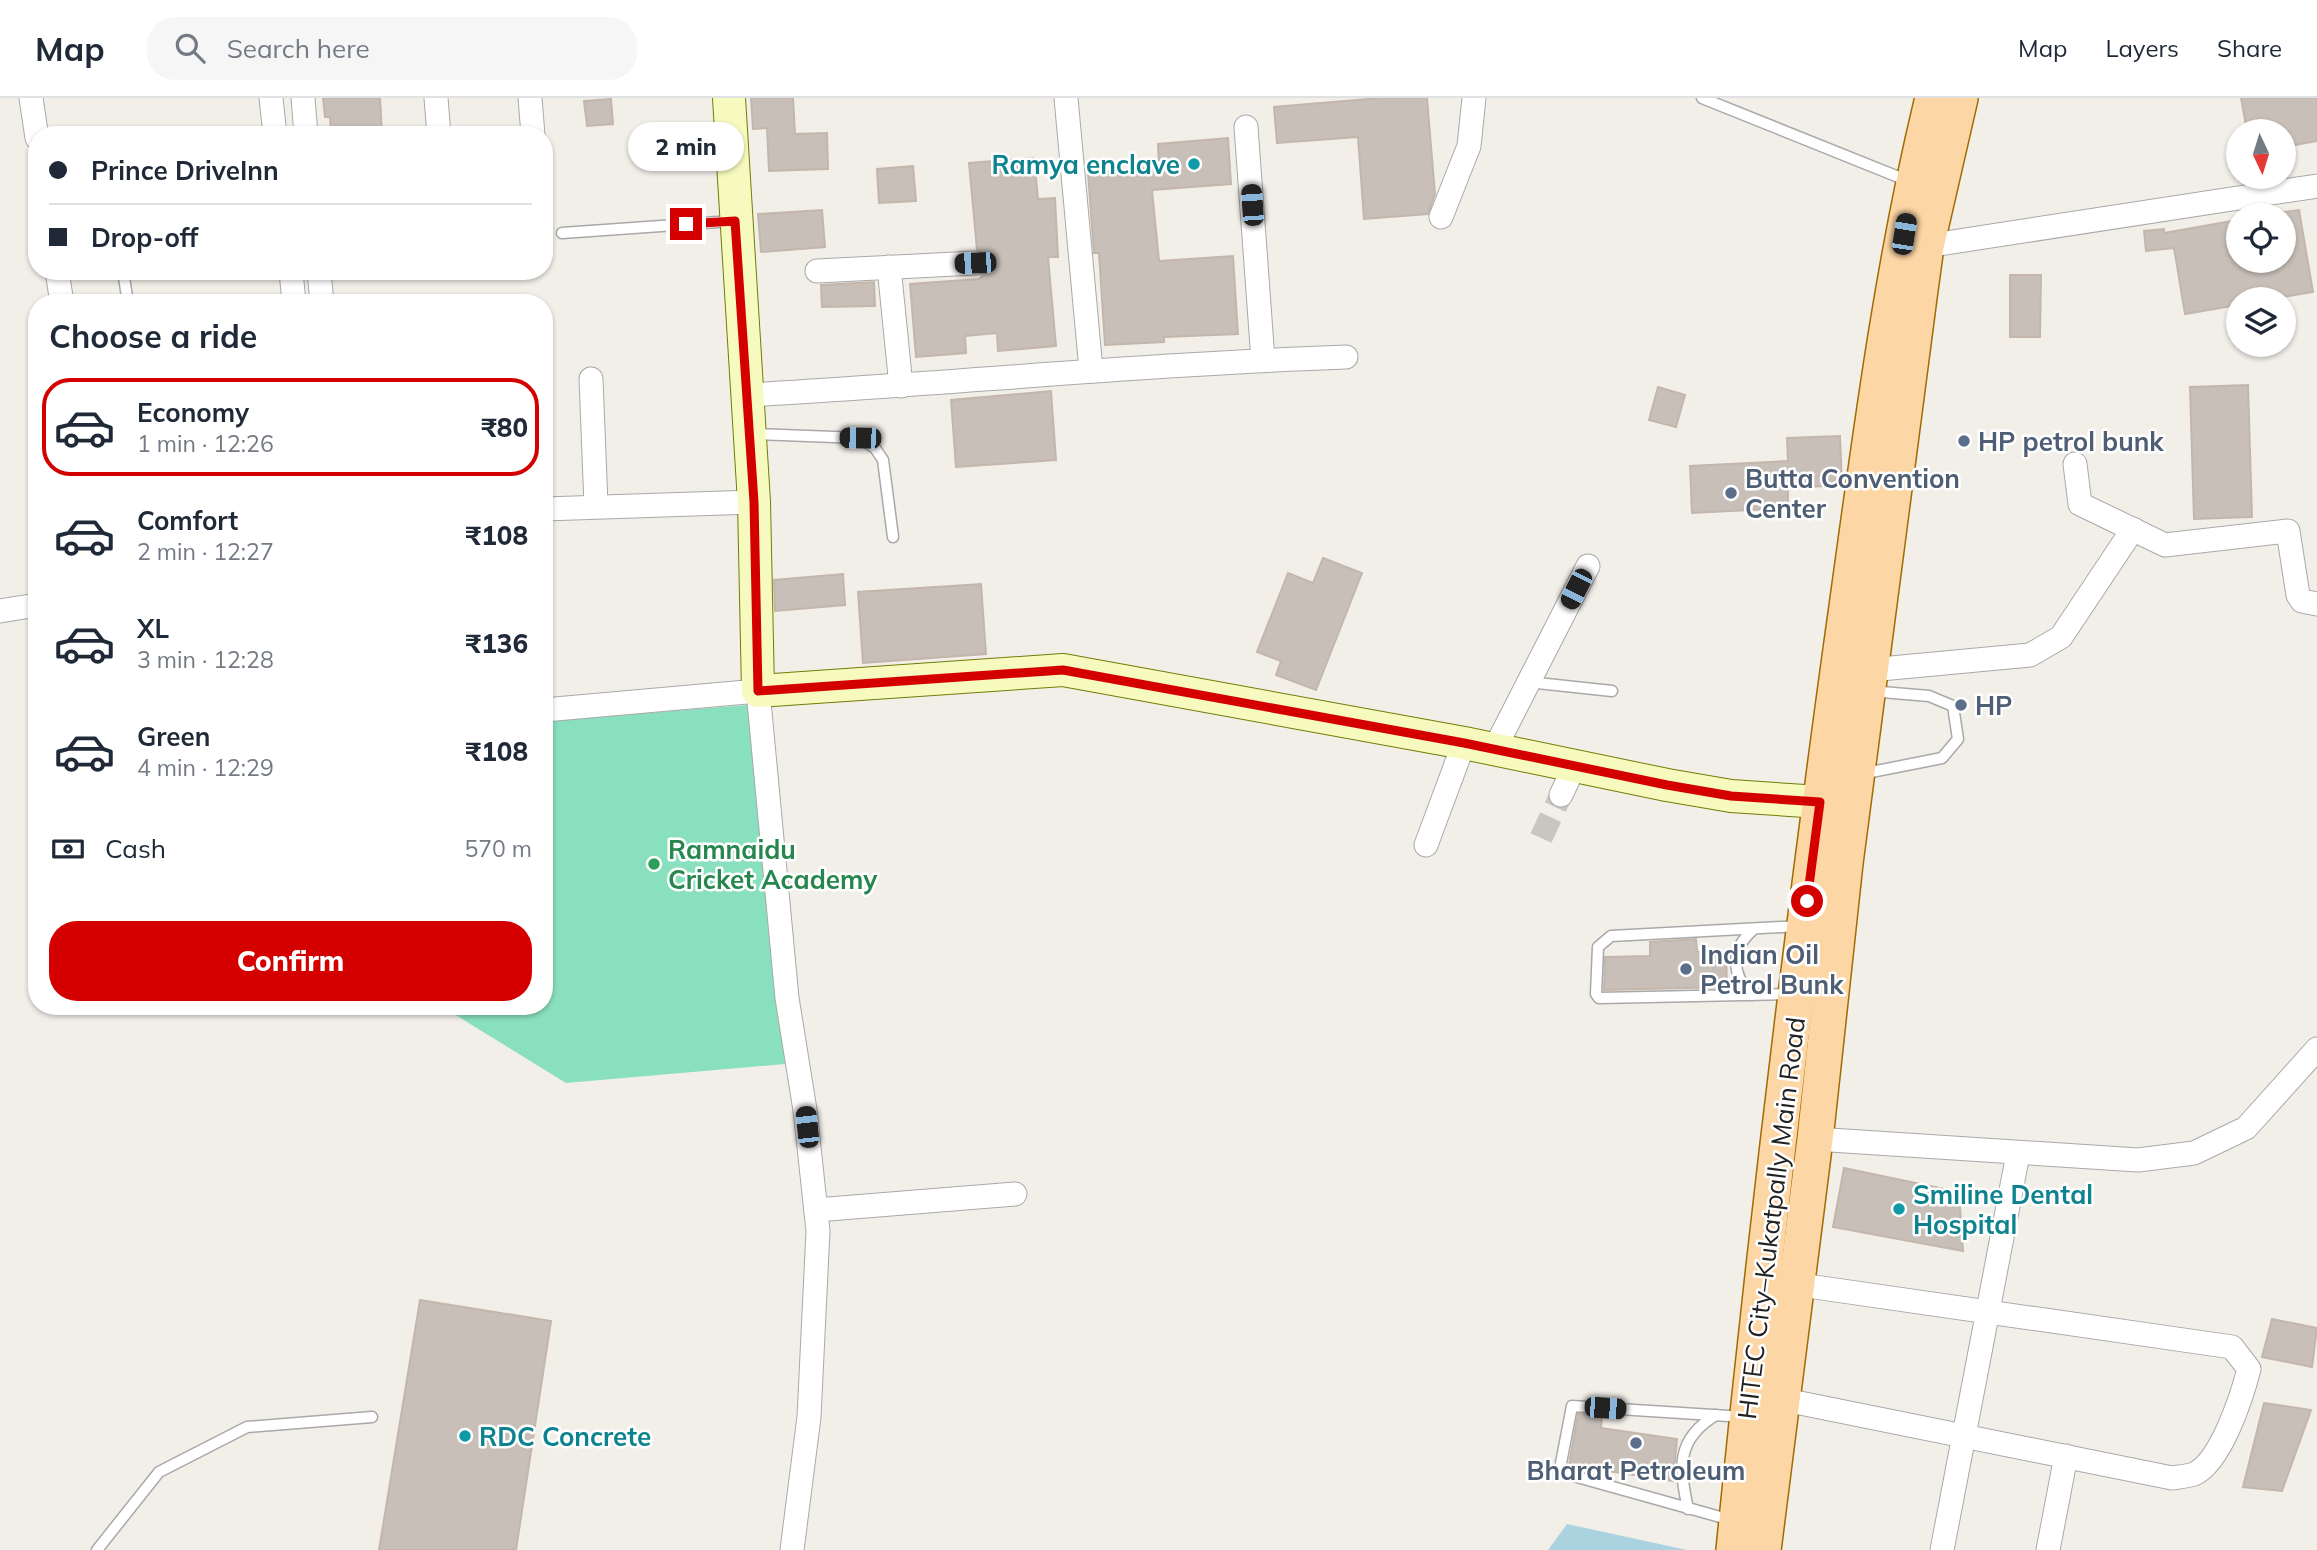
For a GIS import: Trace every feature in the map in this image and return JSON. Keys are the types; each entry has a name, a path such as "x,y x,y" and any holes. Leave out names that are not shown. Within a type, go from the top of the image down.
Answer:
{"main road":[{"name":"HITEC City–Kukatpally Main Road","path":"1735,1536 1732,1416 1796,994 1867,466 1912,183 1933,98"},
{"name":"HITEC City–Kukatpally Main Road","path":"1763,1550 1794,1284 1815,1139 1857,775 1926,246 1960,98"}],"street":[{"path":"31,98 35,126"},
{"path":"271,98 274,126"},
{"path":"303,98 305,126"},
{"path":"436,98 438,126"},
{"path":"530,98 532,126"},
{"path":"729,98 754,502 758,691 787,998 818,1231 809,1418 792,1550"},
{"path":"1066,98 1091,370"},
{"path":"1441,216 1469,146 1474,98"},
{"path":"1246,127 1263,360"},
{"path":"1926,246 2317,186"},
{"path":"817,271 975,263"},
{"path":"890,267 901,386"},
{"path":"748,395 901,386 1091,370 1346,357"},
{"path":"591,379 596,505"},
{"path":"2076,464 2080,504 2165,545 2288,531 2298,595 2302,601 2317,604"},
{"path":"553,508 754,502"},
{"path":"1869,680 2030,655 2061,637 2133,529"},
{"path":"1495,748 1588,566"},
{"path":"0,611 28,606"},
{"path":"553,709 758,691 1063,670 1495,748 1731,796 1820,802"},
{"path":"1426,845 1464,743"},
{"path":"1561,795 1575,765"},
{"path":"1815,1139 2138,1160 2194,1153 2246,1128 2317,1049"},
{"path":"1942,1550 2018,1154"},
{"path":"816,1210 1015,1195"},
{"path":"1780,1399 2172,1478 2195,1474 2212,1457 2240,1405 2249,1369 2232,1347 1794,1284"},
{"path":"2048,1550 2066,1456"}],"lane":[{"path":"1702,98 1912,183"},
{"path":"562,233 735,221"},
{"path":"750,434 860,438 875,448 883,460 893,537"},
{"path":"1857,775 1942,758 1958,740 1953,706 1929,696 1869,680"},
{"path":"1528,682 1612,691"},
{"path":"1796,994 1607,999 1596,994 1598,947 1611,936 1804,926"},
{"path":"1752,995 1742,986 1737,974 1737,956 1740,940 1754,929"},
{"path":"1732,1416 1577,1406 1570,1408 1562,1470 1688,1509 1735,1536"},
{"path":"1688,1509 1682,1483 1685,1444 1697,1426 1732,1416"},
{"path":"97,1550 159,1472 247,1427 372,1417"}],"green space":[{"name":"Ramnaidu Cricket Academy","path":"748,705 785,1064 566,1083 456,1015 553,1015 553,720"}],"water":[{"path":"1567,1524 1687,1550 1548,1550"}],"building":[{"path":"323,98 380,98 382,126 330,126 330,117 325,117"},
{"path":"751,98 793,98 795,134 827,133 828,169 769,171 767,128 753,129"},
{"path":"1380,98 1427,98 1435,194 1428,214 1364,219 1358,137 1277,143 1274,107"},
{"path":"2241,98 2317,98 2317,141 2296,145 2296,119 2245,119"},
{"path":"611,99 613,124 587,126 584,101"},
{"path":"1228,138 1231,184 1152,190 1159,261 1233,256 1238,334 1164,337 1164,342 1105,345 1099,253 1094,253 1088,173 1159,167 1158,144"},
{"path":"1034,158 1038,199 1055,198 1058,257 1048,257 1056,346 998,351 997,333 965,336 966,353 916,357 910,284 979,279 988,269 987,256 977,250 969,163"},
{"path":"913,166 916,201 879,203 877,169"},
{"path":"822,210 825,247 761,252 758,214"},
{"path":"2296,210 2299,210 2313,292 2296,295 2296,287 2226,287 2226,307 2185,314 2174,248 2146,251 2144,231 2164,229 2164,233 2226,222 2226,273 2296,273"},
{"path":"2010,275 2041,275 2040,337 2010,337"},
{"path":"874,282 875,306 822,307 821,285"},
{"path":"2248,385 2252,517 2194,519 2190,387"},
{"path":"1658,387 1685,395 1676,427 1649,420"},
{"path":"1051,391 1056,460 956,467 951,400"},
{"path":"1840,436 1842,485 1788,488 1788,508 1692,513 1690,466 1788,461 1787,438"},
{"path":"1323,558 1362,573 1316,690 1276,675 1281,661 1257,652 1288,573 1313,583"},
{"path":"843,574 845,605 775,611 774,580"},
{"path":"981,584 986,654 863,663 858,592"},
{"path":"1696,939 1697,952 1726,952 1727,987 1604,990 1605,957 1650,956 1650,942"},
{"name":"Smiline Dental Hospital","path":"1844,1168 1959,1192 1963,1251 1833,1227"},
{"name":"RDC Concrete","path":"420,1300 551,1321 516,1550 379,1550"},
{"path":"2272,1319 2317,1328 2312,1367 2262,1357"},
{"path":"2264,1403 2311,1410 2282,1491 2243,1487"},
{"path":"1578,1414 1602,1416 1601,1428 1677,1439 1673,1481 1569,1465"}],"tunnel":[{"path":"1541,838 1561,795"}],"place":[{"name":"Ramya enclave","path":"1194,164"},
{"name":"HP petrol bunk","path":"1964,441"},
{"name":"Butta Convention Center","path":"1731,493"},
{"name":"HP","path":"1961,705"},
{"name":"Ramnaidu Cricket Academy","path":"654,864"},
{"name":"Indian Oil Petrol Bunk","path":"1686,969"},
{"name":"Smiline Dental Hospital","path":"1899,1209"},
{"name":"RDC Concrete","path":"465,1436"},
{"name":"Bharat Petroleum","path":"1636,1443"}],"route":[{"path":"686,224 735,221 754,502 758,691 1063,670 1464,743 1667,785 1731,796 1820,802 1807,901"}]}
